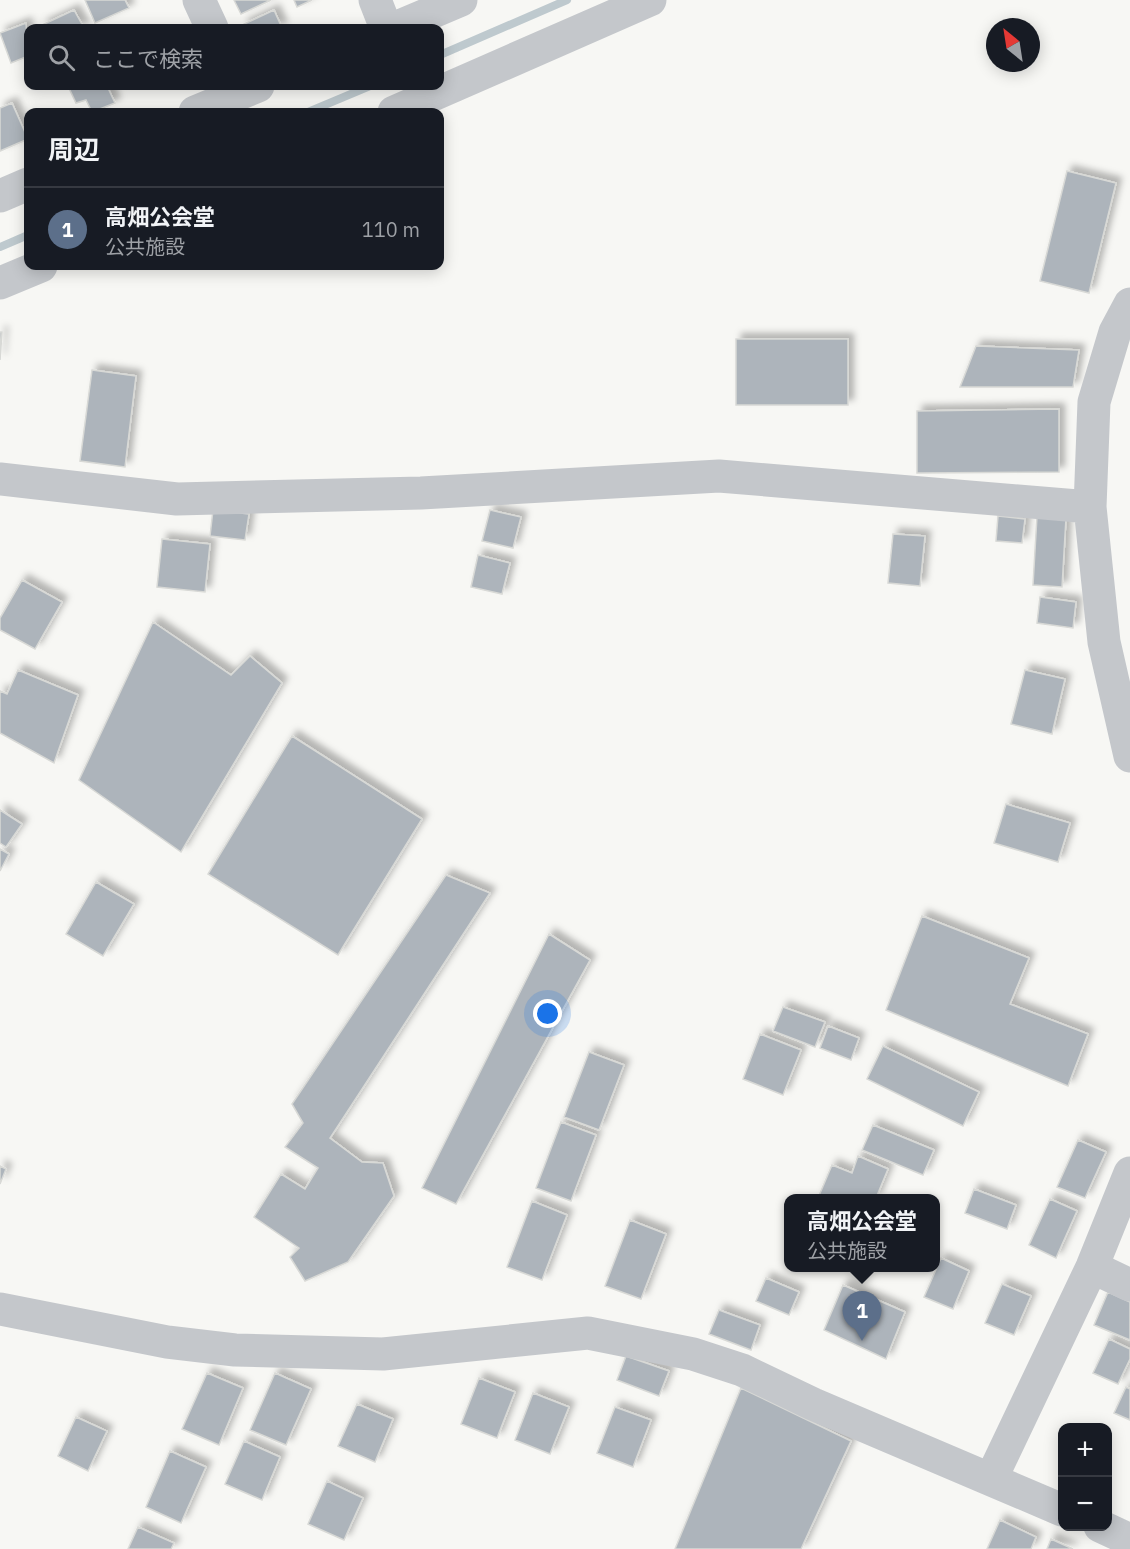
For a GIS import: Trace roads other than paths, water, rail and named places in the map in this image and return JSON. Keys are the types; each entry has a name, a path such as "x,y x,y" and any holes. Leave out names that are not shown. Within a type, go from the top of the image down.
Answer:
{"street":[{"path":"199,0 210,24"},
{"path":"375,0 384,24"},
{"path":"404,24 461,0"},
{"path":"403,108 650,0"},
{"path":"204,108 243,90"},
{"path":"0,196 24,186"},
{"path":"0,283 31,270"},
{"path":"1130,304 1115,332 1094,402 1090,507 1104,642 1130,756"},
{"path":"0,479 177,499 420,493 719,476 1090,507"},
{"path":"991,1479 1092,1267 1130,1173"},
{"path":"1092,1267 1130,1285"},
{"path":"0,1309 167,1342 235,1350 383,1354 588,1333 693,1354 742,1370 1058,1508"},
{"path":"1109,1531 1130,1540"}],"waterway":[{"path":"444,53 567,0"},
{"path":"318,108 360,90"},
{"path":"0,247 24,237"}],"place":[{"name":"高畑公会堂","path":"862,1341"}]}
